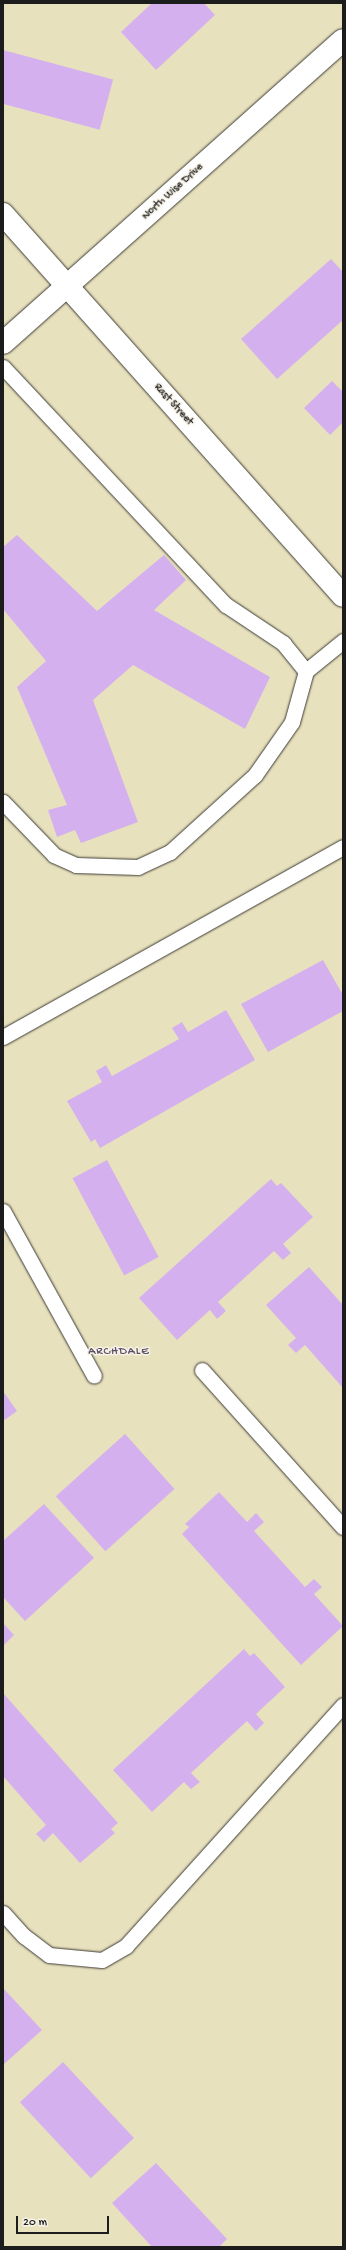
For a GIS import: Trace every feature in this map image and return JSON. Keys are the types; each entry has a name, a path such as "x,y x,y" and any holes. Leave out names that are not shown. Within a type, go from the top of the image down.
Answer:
{"street":[{"name":"North Wise Drive","path":"3,343 343,40"},
{"name":"Rast Street","path":"3,214 343,596"}],"lane":[{"path":"3,367 207,586 251,624 283,644 306,671"},
{"path":"3,802 54,855 76,865 138,867 170,852 255,775 292,722 306,671 343,641"},
{"path":"3,1037 343,847"},
{"path":"3,1211 94,1376"},
{"path":"202,1370 343,1527"},
{"path":"3,1913 24,1936 49,1954 102,1960 126,1946 343,1705"}],"building":[{"path":"152,3 204,3 215,15 156,70 121,32"},
{"path":"3,50 113,80 100,130 3,104"},
{"path":"331,259 343,272 343,320 277,379 241,339"},
{"path":"332,381 343,392 343,422 330,435 304,408"},
{"path":"17,535 97,611 164,555 186,580 154,610 270,677 245,729 133,665 93,700 138,822 81,843 75,830 57,837 48,810 67,805 17,687 46,661 3,609 3,547"},
{"path":"323,960 343,995 343,1011 268,1052 241,1004"},
{"path":"226,1010 255,1060 100,1148 95,1139 91,1142 67,1101 102,1082 96,1071 106,1065 112,1076 179,1039 172,1028 182,1022 188,1032"},
{"path":"107,1160 159,1257 124,1275 73,1178"},
{"path":"271,1179 277,1186 281,1183 313,1217 283,1244 291,1253 283,1260 274,1251 218,1302 226,1311 217,1319 210,1310 177,1340 139,1298"},
{"path":"309,1267 343,1305 343,1388 305,1345 296,1353 288,1345 296,1338 266,1305"},
{"path":"3,1391 17,1411 3,1421"},
{"path":"125,1434 175,1489 105,1551 56,1496"},
{"path":"219,1492 247,1522 256,1513 264,1522 254,1531 305,1587 314,1579 322,1587 314,1594 343,1626 301,1665 182,1534 189,1527 185,1524"},
{"path":"44,1504 94,1558 25,1621 3,1597 3,1541"},
{"path":"3,1623 14,1635 3,1646"},
{"path":"244,1649 250,1656 254,1653 285,1687 256,1714 264,1723 256,1731 247,1721 191,1773 200,1782 191,1789 184,1782 152,1812 113,1770"},
{"path":"3,1693 118,1823 111,1829 115,1833 80,1863 53,1833 44,1842 36,1834 46,1825 3,1776"},
{"path":"3,1988 42,2030 3,2065"},
{"path":"63,2062 134,2138 91,2178 20,2102"},
{"path":"156,2163 227,2239 219,2247 152,2247 112,2203"}],"district":[{"name":"ARCHDALE","path":"119,1353"}]}
